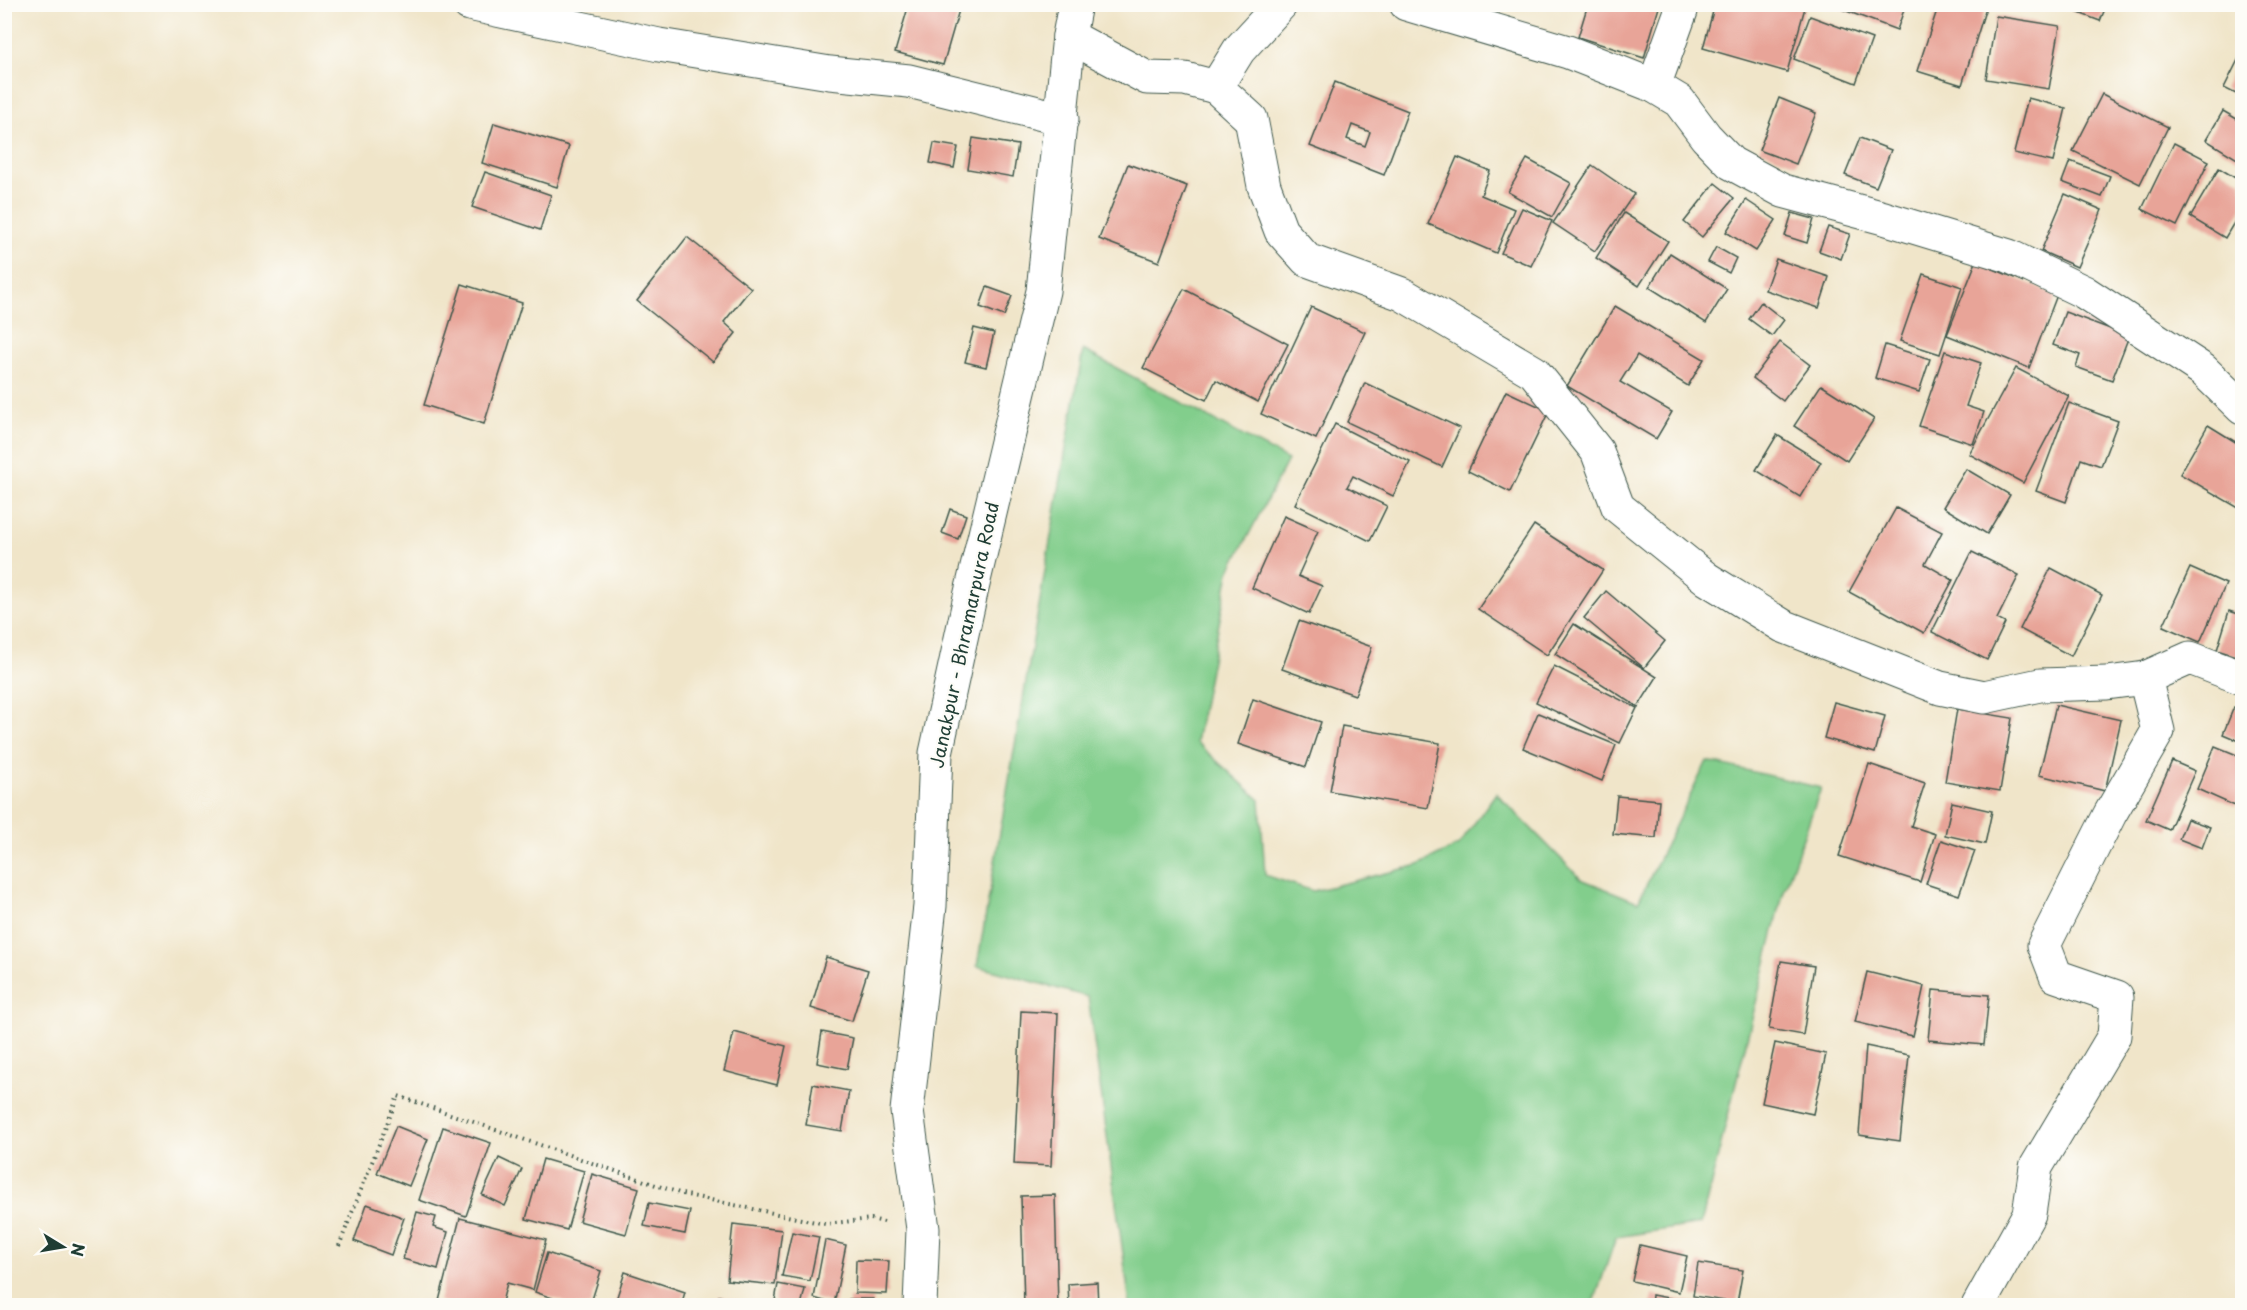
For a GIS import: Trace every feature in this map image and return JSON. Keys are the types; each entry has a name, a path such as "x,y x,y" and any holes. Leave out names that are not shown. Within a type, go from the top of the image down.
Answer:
{"street":[{"path":"469,4 659,45 830,73 909,81 1062,119"},
{"name":"Janakpur - Bhramarpura Road","path":"920,1305 923,1229 907,1111 930,906 936,753 970,597 1043,291 1069,36 1075,4"},
{"path":"1216,87 1239,50 1281,4"},
{"path":"1406,4 1568,52 1654,86 1679,101 1706,137 1731,163 1783,191 1884,218 2009,256 2084,292 2203,370 2242,408"},
{"path":"1654,86 1682,4"},
{"path":"1069,36 1147,78 1185,79 1216,87 1251,119 1264,186 1281,231 1307,260 1402,294 1534,372 1597,451 1618,507 1707,579 1783,626 1940,688 1984,698 2040,686 2145,678 2190,658 2242,678"},
{"path":"1978,1305 2029,1214 2036,1167 2114,1036 2117,997 2056,976 2044,945 2110,814 2158,731 2145,678"}],"path":[{"path":"339,1246 398,1096 682,1194 825,1224 871,1219 923,1229"}],"green space":[{"path":"1083,350 1288,460 1229,572 1196,742 1260,800 1265,875 1313,891 1419,865 1459,845 1496,793 1581,879 1638,902 1707,761 1821,788 1783,894 1701,1224 1616,1237 1593,1305 1130,1305 1088,997 977,966"}],"building":[{"path":"909,4 941,4 959,10 943,65 895,52"},
{"path":"1588,4 1660,4 1644,58 1578,37"},
{"path":"1715,4 1806,4 1787,72 1703,48"},
{"path":"1828,4 1906,4 1897,30"},
{"path":"1939,4 1987,4 1962,85 1917,71"},
{"path":"2073,4 2107,4 2100,21 2071,10"},
{"path":"1810,16 1872,39 1856,83 1794,59"},
{"path":"1996,16 2060,26 2049,89 1986,79"},
{"path":"2242,52 2242,97 2224,88"},
{"path":"1335,82 1408,111 1384,175 1310,146","holes":["1352,125 1370,132 1365,146 1347,139"]},
{"path":"2102,94 2168,127 2140,184 2073,151"},
{"path":"1779,98 1816,113 1796,164 1759,150"},
{"path":"2028,98 2066,108 2053,162 2014,153"},
{"path":"2223,111 2242,122 2242,162 2206,140"},
{"path":"494,123 569,146 557,187 482,163"},
{"path":"973,138 1018,145 1013,177 968,169"},
{"path":"1860,138 1891,150 1876,187 1845,175"},
{"path":"934,143 958,147 954,168 930,163"},
{"path":"2174,143 2209,161 2177,226 2142,209"},
{"path":"1457,157 1490,171 1481,195 1514,209 1496,253 1428,224"},
{"path":"1527,159 1571,183 1552,217 1508,192"},
{"path":"2070,161 2110,176 2102,197 2062,182"},
{"path":"1128,164 1187,186 1159,262 1099,239"},
{"path":"1592,165 1634,194 1595,251 1553,223"},
{"path":"2219,168 2242,182 2242,209 2225,238 2190,217"},
{"path":"485,172 551,195 540,230 472,207"},
{"path":"1715,183 1734,198 1702,237 1684,222"},
{"path":"2065,194 2102,210 2077,267 2041,251"},
{"path":"1746,200 1776,220 1756,251 1726,232"},
{"path":"1522,208 1552,221 1531,266 1501,253"},
{"path":"1624,213 1668,241 1639,286 1596,258"},
{"path":"1792,213 1814,219 1807,243 1785,236"},
{"path":"1828,227 1850,234 1841,259 1819,251"},
{"path":"687,237 751,288 724,322 736,333 713,362 637,301"},
{"path":"1716,247 1736,258 1729,273 1708,262"},
{"path":"1670,253 1727,289 1706,323 1649,287"},
{"path":"1776,259 1829,277 1819,308 1765,290"},
{"path":"1976,262 2057,295 2029,368 1947,335"},
{"path":"1923,274 1962,287 1940,354 1900,341"},
{"path":"462,284 522,303 484,424 424,405"},
{"path":"987,287 1012,296 1004,316 980,307"},
{"path":"1184,289 1288,344 1258,402 1216,380 1206,400 1143,368"},
{"path":"1761,302 1784,320 1772,336 1749,319"},
{"path":"1615,306 1704,359 1688,386 1637,355 1620,382 1672,412 1656,439 1567,386"},
{"path":"1311,307 1365,332 1316,439 1261,414"},
{"path":"2065,312 2129,336 2112,380 2076,367 2080,355 2053,345"},
{"path":"974,328 994,333 986,367 965,362"},
{"path":"1780,342 1810,365 1783,401 1753,378"},
{"path":"1885,345 1930,359 1919,392 1875,378"},
{"path":"1945,351 1981,363 1966,406 1984,412 1973,444 1919,426"},
{"path":"2016,368 2069,396 2023,483 1969,454"},
{"path":"1365,383 1460,428 1442,467 1347,422"},
{"path":"1821,385 1874,419 1847,461 1794,426"},
{"path":"1506,391 1549,411 1510,492 1468,471"},
{"path":"2069,403 2118,421 2101,466 2081,459 2066,502 2036,491"},
{"path":"1335,424 1410,462 1393,496 1353,476 1347,487 1387,506 1370,541 1295,504"},
{"path":"2208,425 2242,446 2242,510 2180,474"},
{"path":"1777,435 1821,462 1800,497 1756,470"},
{"path":"1966,469 2010,495 1987,534 1943,507"},
{"path":"1896,508 1942,532 1925,564 1953,580 1924,633 1849,592"},
{"path":"950,509 966,515 958,539 942,533"},
{"path":"1284,516 1318,531 1298,576 1322,586 1309,614 1252,588"},
{"path":"1534,525 1603,570 1547,655 1478,609"},
{"path":"1972,552 2019,575 1997,619 2005,623 1987,660 1932,632"},
{"path":"2051,568 2102,595 2071,656 2020,629"},
{"path":"2190,568 2226,584 2200,642 2163,626"},
{"path":"1606,591 1665,641 1644,668 1584,618"},
{"path":"2229,611 2242,615 2242,658 2217,650"},
{"path":"1299,621 1372,647 1355,695 1282,669"},
{"path":"1574,624 1657,677 1638,707 1555,654"},
{"path":"1554,666 1637,708 1620,743 1536,702"},
{"path":"1253,699 1321,722 1306,767 1238,744"},
{"path":"1834,702 1885,716 1875,753 1824,738"},
{"path":"2056,705 2121,720 2105,791 2039,775"},
{"path":"2234,707 2242,710 2242,742 2223,734"},
{"path":"1957,709 2012,718 2000,791 1945,782"},
{"path":"1538,713 1616,745 1602,781 1523,748"},
{"path":"1342,726 1440,743 1428,808 1330,791"},
{"path":"2215,746 2242,757 2242,788 2235,806 2197,789"},
{"path":"2172,761 2195,771 2169,830 2146,820"},
{"path":"1869,764 1925,783 1911,826 1935,834 1920,882 1839,856"},
{"path":"1617,796 1659,800 1656,838 1613,834"},
{"path":"1952,802 1992,811 1985,844 1945,835"},
{"path":"2187,819 2210,827 2202,848 2179,839"},
{"path":"1941,840 1975,851 1959,895 1926,884"},
{"path":"826,957 868,970 852,1021 811,1008"},
{"path":"1781,961 1814,966 1803,1035 1769,1029"},
{"path":"1867,972 1924,986 1913,1036 1855,1022"},
{"path":"1933,990 1989,995 1984,1045 1928,1040"},
{"path":"1021,1011 1058,1013 1051,1166 1014,1164"},
{"path":"734,1032 786,1046 777,1085 724,1071"},
{"path":"822,1032 853,1038 847,1069 817,1063"},
{"path":"1775,1043 1826,1054 1813,1114 1762,1103"},
{"path":"1866,1046 1909,1055 1900,1141 1859,1135"},
{"path":"813,1084 849,1091 842,1131 806,1125"},
{"path":"396,1126 428,1139 409,1186 377,1173"},
{"path":"443,1127 491,1143 466,1216 419,1200"},
{"path":"499,1158 522,1169 505,1206 482,1195"},
{"path":"543,1159 584,1171 567,1230 526,1219"},
{"path":"592,1174 639,1188 626,1234 579,1221"},
{"path":"1055,1195 1058,1306 1024,1306 1021,1196"},
{"path":"649,1203 690,1211 685,1234 644,1226"},
{"path":"367,1204 404,1218 391,1255 354,1241"},
{"path":"417,1212 436,1217 433,1227 448,1232 438,1269 403,1259"},
{"path":"460,1218 546,1240 533,1290 507,1283 501,1306 457,1306 439,1301"},
{"path":"733,1224 782,1230 775,1285 727,1280"},
{"path":"792,1232 819,1237 810,1281 782,1276"},
{"path":"825,1240 846,1245 834,1304 814,1298"},
{"path":"1640,1245 1687,1256 1679,1292 1632,1281"},
{"path":"547,1253 601,1271 590,1306 575,1306 535,1292"},
{"path":"856,1260 889,1261 887,1294 855,1293"},
{"path":"1698,1263 1743,1270 1737,1303 1693,1296"},
{"path":"625,1272 685,1292 681,1306 614,1306"},
{"path":"1097,1282 1098,1306 1069,1306 1068,1284"},
{"path":"778,1284 805,1289 801,1306 774,1306"},
{"path":"1652,1295 1701,1304 1701,1306 1651,1306"},
{"path":"719,1296 744,1302 743,1306 717,1306"},
{"path":"849,1299 873,1299 873,1306 849,1306"}]}
